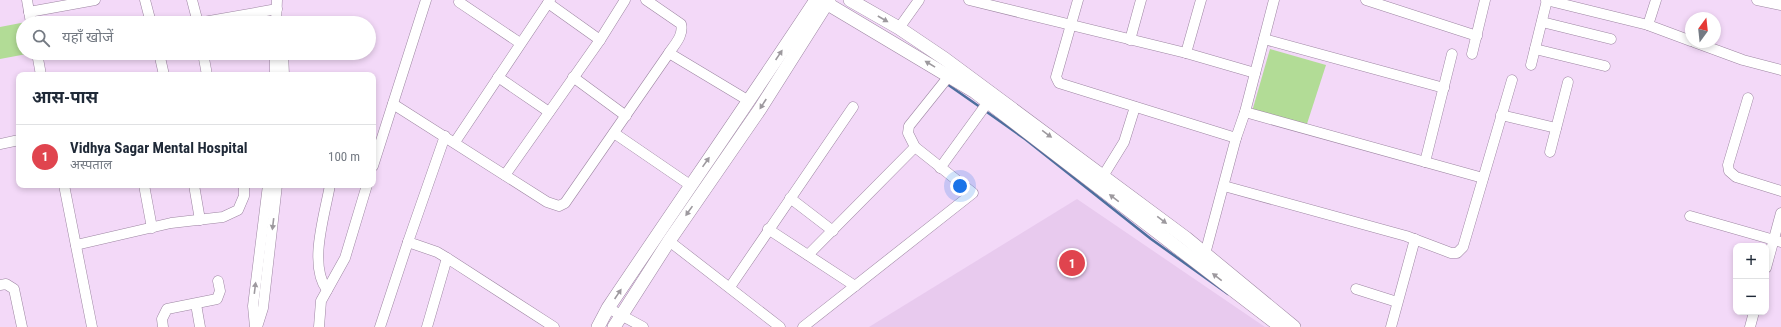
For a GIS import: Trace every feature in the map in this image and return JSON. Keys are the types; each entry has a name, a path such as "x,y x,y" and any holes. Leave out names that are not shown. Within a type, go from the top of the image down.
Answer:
{"street":[{"path":"27,0 30,16"},
{"path":"30,12 67,3 95,0"},
{"path":"146,0 149,16"},
{"path":"192,0 196,16"},
{"path":"283,16 284,0"},
{"path":"376,157 426,0"},
{"path":"505,176 600,40 625,0"},
{"path":"393,104 455,142 547,202 562,205 565,203 680,37 682,29 681,24 646,0"},
{"path":"850,0 899,28 945,59 1205,254 1294,327"},
{"path":"899,28 919,0"},
{"path":"970,0 1186,53 1255,73"},
{"path":"1078,0 1056,76 1059,83 1236,138"},
{"path":"1130,40 1141,0"},
{"path":"1186,53 1201,0"},
{"path":"1205,254 1236,138 1245,112 1274,0"},
{"path":"1366,0 1477,36"},
{"path":"1472,54 1485,0"},
{"path":"1531,65 1546,0 1580,4 1648,25 1685,39"},
{"path":"1648,25 1656,0"},
{"path":"1757,0 1781,5"},
{"path":"824,1 949,76 988,102 1281,327"},
{"path":"598,327 608,308 690,185 749,101 824,1"},
{"path":"614,327 668,241 760,109 824,1"},
{"path":"459,2 520,43"},
{"path":"455,142 520,43 549,2 600,40"},
{"path":"229,16 277,5 276,16"},
{"path":"1542,22 1611,39"},
{"path":"1264,39 1444,88"},
{"path":"1710,48 1743,60 1781,70"},
{"path":"1535,49 1606,66"},
{"path":"669,53 749,101"},
{"path":"1425,162 1452,54"},
{"path":"38,60 40,72"},
{"path":"161,60 163,72"},
{"path":"204,60 206,72"},
{"path":"275,60 275,72"},
{"path":"283,60 284,72"},
{"path":"803,327 973,193 915,147 908,133 909,126 949,76"},
{"path":"498,77 549,112"},
{"path":"573,77 626,116"},
{"path":"1224,186 1416,239 1451,253 1457,253 1461,250 1484,178 1512,80"},
{"path":"1550,152 1568,82"},
{"path":"1748,98 1728,165 1729,171 1736,177 1781,190"},
{"path":"940,168 988,102"},
{"path":"730,287 768,229 853,107"},
{"path":"1103,176 1118,154 1124,142 1135,107"},
{"path":"1245,112 1484,178"},
{"path":"1501,115 1556,128"},
{"path":"614,132 690,185"},
{"path":"380,327 444,136"},
{"path":"0,144 16,141"},
{"path":"808,255 915,147"},
{"path":"65,188 92,327"},
{"path":"145,188 152,228"},
{"path":"195,188 200,220"},
{"path":"76,245 171,223 223,217 238,210 244,196 244,188"},
{"path":"256,327 252,306 268,188"},
{"path":"256,327 263,308 277,188"},
{"path":"327,290 321,280 319,240 329,188"},
{"path":"319,327 320,307 327,290 341,268 345,258 366,188"},
{"path":"790,198 833,231"},
{"path":"1769,261 1777,241 1781,213"},
{"path":"1690,216 1777,241"},
{"path":"768,229 855,286"},
{"path":"1391,327 1416,239"},
{"path":"668,241 730,287 780,327"},
{"path":"408,242 437,252 554,327"},
{"path":"426,327 447,258"},
{"path":"163,327 162,319 167,308 196,304 217,299 220,295 218,281"},
{"path":"0,285 6,284 14,289 22,327"},
{"path":"1356,289 1398,302"},
{"path":"196,304 200,327"},
{"path":"608,308 643,327"},
{"path":"1750,327 1753,315"}],"shaded area":[{"path":"1077,199 1265,327 869,327"}],"green space":[{"path":"16,24 16,56 0,59 0,27"},
{"path":"1270,49 1326,65 1305,130 1251,115"}],"waterway":[{"path":"947,84 980,107"},
{"path":"984,110 1025,139 1151,239 1228,294"}],"place":[{"name":"Vidhya Sagar Mental Hospital","path":"1072,263"}]}
